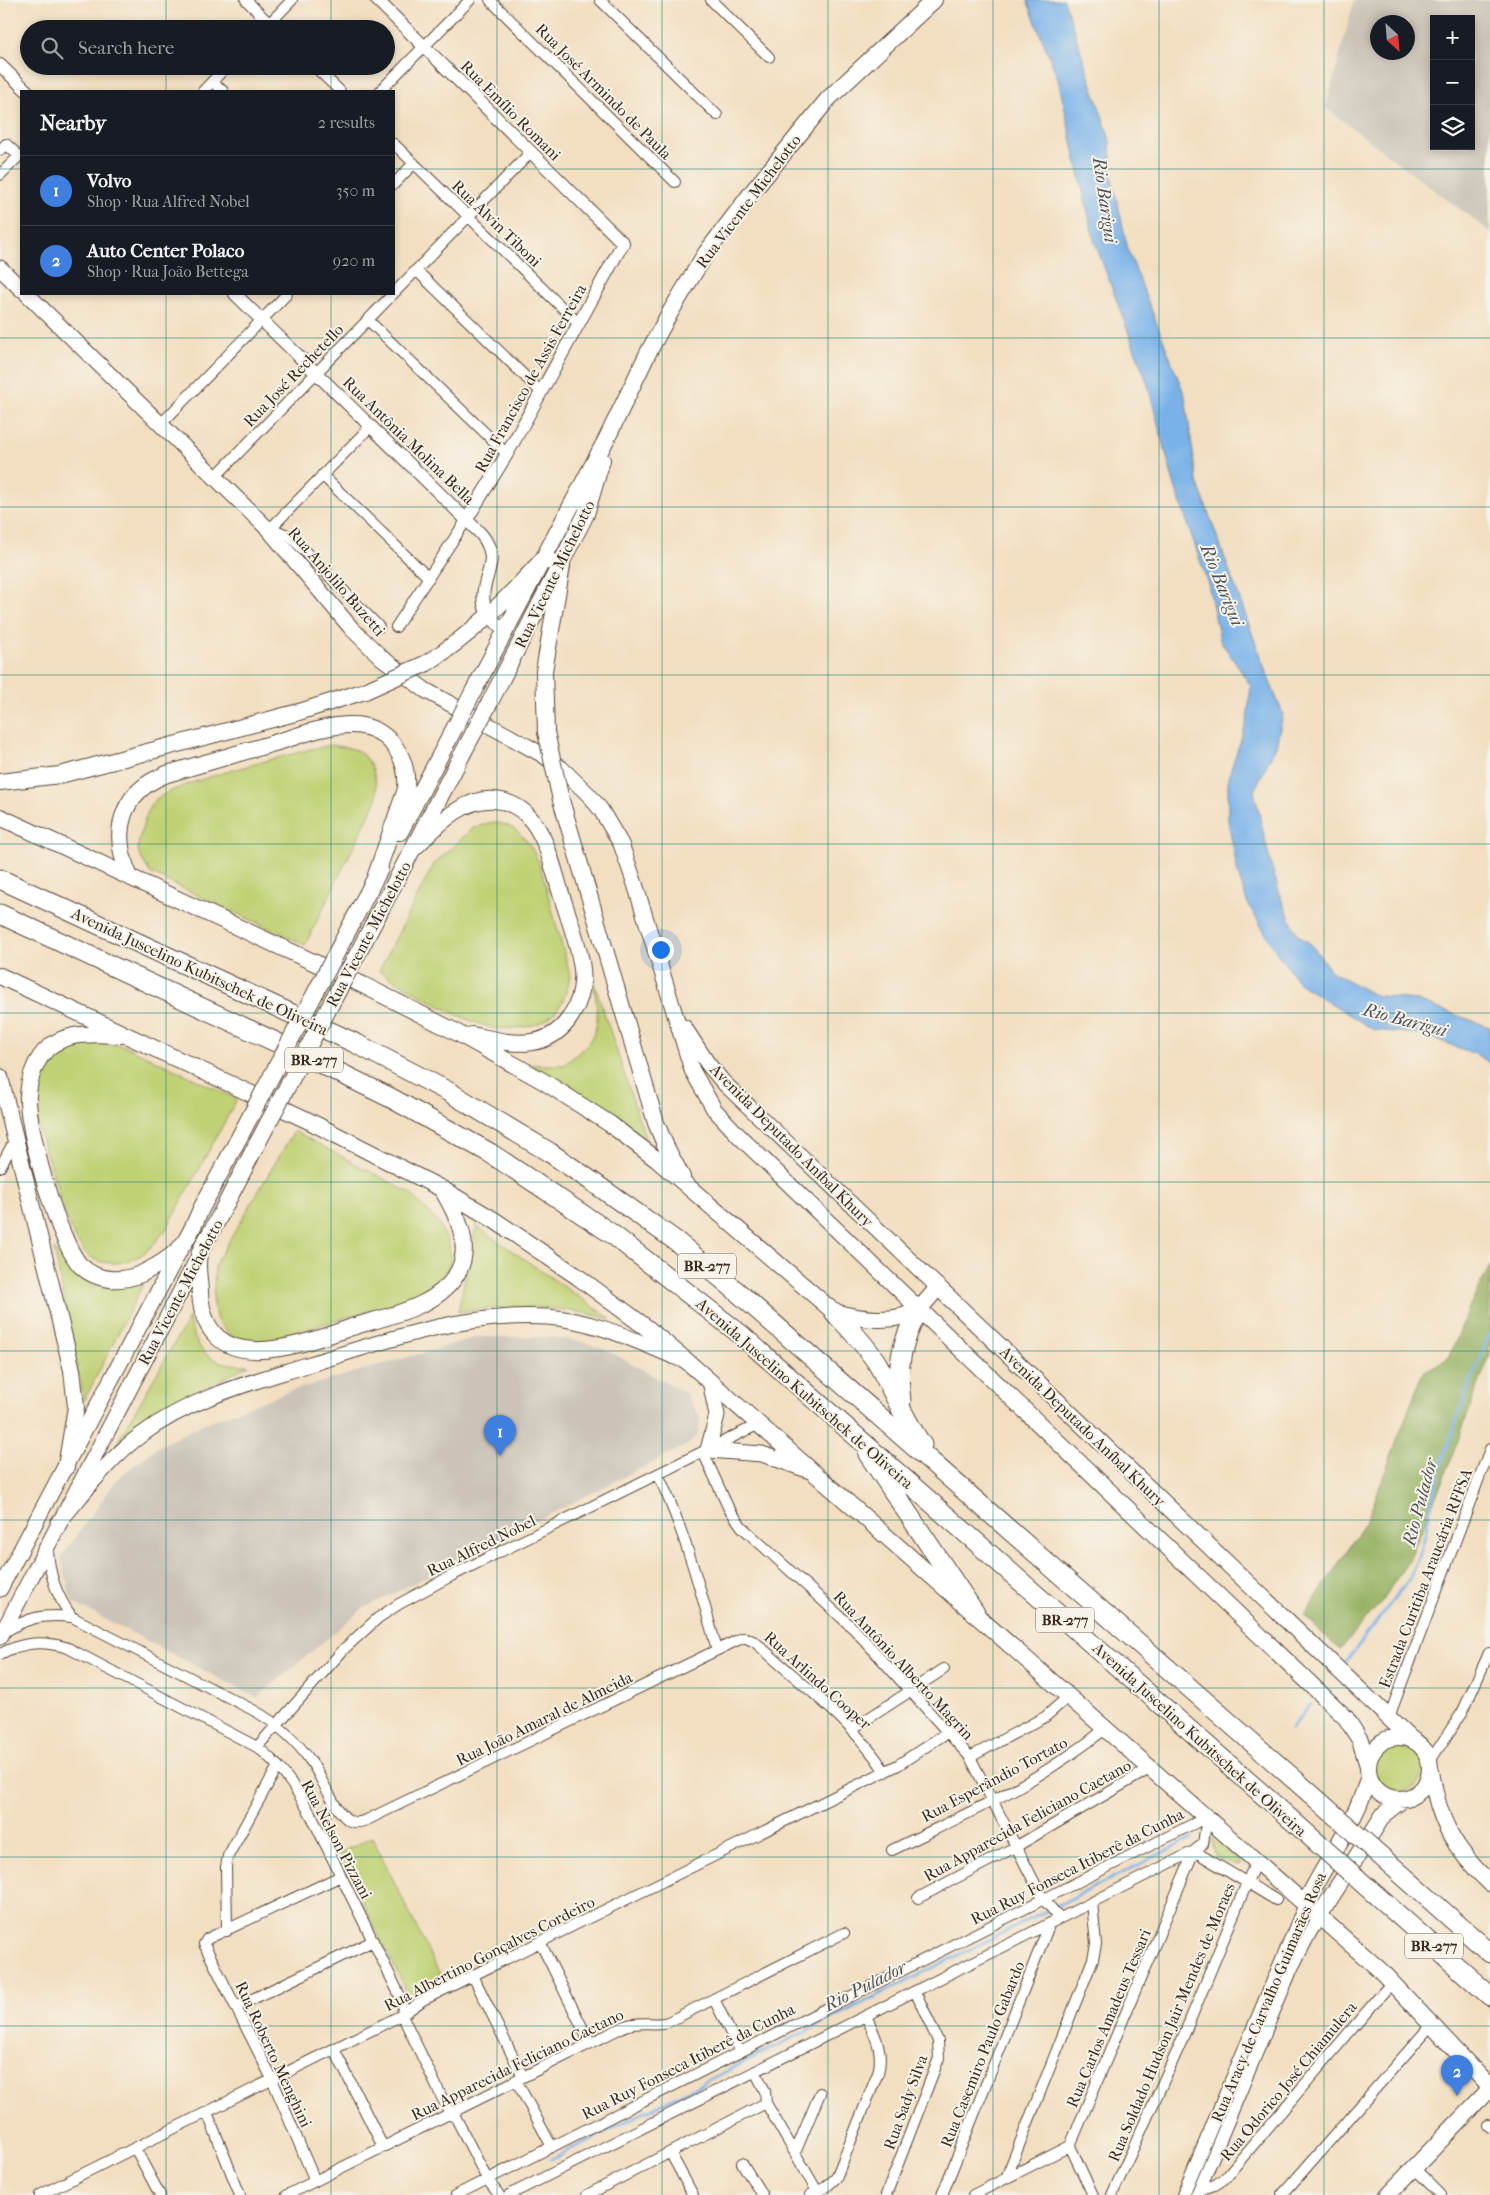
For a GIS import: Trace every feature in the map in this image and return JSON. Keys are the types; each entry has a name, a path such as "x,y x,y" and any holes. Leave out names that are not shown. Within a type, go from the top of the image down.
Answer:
{"highway":[{"name":"Avenida Juscelino Kubitschek de Oliveira","path":"0,879 393,1062 449,1092 549,1152 628,1206 708,1266 1490,1953"},
{"name":"Avenida Juscelino Kubitschek de Oliveira","path":"0,914 340,1072 391,1098 490,1153 573,1207 658,1269 740,1334 1490,1996"},
{"path":"909,1426 901,1403 898,1379 900,1355 907,1332 919,1309"},
{"path":"834,1312 859,1338 877,1363 909,1426 937,1467"},
{"path":"853,1432 975,1614"}],"main road":[{"name":"Rua Vicente Michelotto","path":"0,1589 544,558 668,316 693,274 730,220 792,141 828,99 934,0"},
{"name":"Rua Anjolilo Buzetti","path":"0,268 20,285"},
{"name":"Rua Anjolilo Buzetti","path":"30,295 269,530 352,629 394,669 440,700 543,755 561,768 589,795 612,827 628,863 674,1011"},
{"name":"Rua Vicente Michelotto","path":"1,1635 58,1523 562,566 593,495 608,436"},
{"path":"0,782 60,775 299,712 365,692 427,663 457,643 490,616 544,558 562,566 544,671 546,732 561,800 656,1123 686,1186"},
{"path":"130,877 125,866 122,848 122,825 129,801 135,792 154,778 323,729 353,725 380,733 390,740 401,756 407,775 406,789 375,878"},
{"path":"413,848 450,816 470,804 494,800 507,802 518,808 528,816 543,841 580,956 582,979 577,1005 566,1024 556,1032 544,1039 520,1043 503,1042 454,1031"},
{"path":"0,817 365,986 504,1058 577,1102 635,1142 834,1312 851,1317 876,1319 902,1316 919,1309 938,1287"},
{"path":"98,862 111,858 122,848"},
{"path":"0,976 307,1120 442,1189 494,1220 578,1277 689,1362 1106,1728 1392,1982 1490,2088 1388,2195"},
{"name":"Avenida Deputado Aníbal Khury","path":"674,1011 699,1051 723,1082 1411,1739"},
{"name":"Avenida Deputado Aníbal Khury","path":"674,1011 692,1070 701,1089 720,1116 1346,1718 1360,1740 1368,1770"},
{"path":"130,1036 77,1035 64,1038 52,1044 34,1066 30,1079 28,1095 31,1125 58,1222 72,1256 82,1267 95,1275 108,1279 127,1278 148,1270 183,1244"},
{"path":"0,1077 68,1350 75,1389 74,1424 66,1467"},
{"path":"199,1256 201,1302 208,1324 214,1333 222,1340 245,1350 289,1348 404,1310 424,1302 446,1288 460,1269 464,1248 457,1220 442,1189"},
{"path":"58,1523 106,1466 125,1448 140,1435 177,1412 197,1402 240,1386 427,1329 485,1319 519,1317 574,1320 616,1332 689,1362"},
{"path":"710,1381 717,1415 706,1451 762,1454 815,1474"},
{"path":"1446,1828 1437,1803 1430,1766 1420,1744 1402,1736 1392,1737 1383,1741 1375,1748 1368,1770 1378,1790 1394,1798 1406,1798 1424,1805 1446,1828 1464,1857 1490,1883"},
{"path":"1406,1798 1424,1787 1430,1766"},
{"name":"Rua Aracy de Carvalho Guimarães Rosa","path":"1305,1904 1322,1870 1359,1808 1368,1770"},
{"name":"Rua Aracy de Carvalho Guimarães Rosa","path":"1319,1916 1384,1814 1406,1798"}],"street":[{"path":"246,0 264,20"},
{"path":"276,20 292,0"},
{"name":"Rua Emílio Romani","path":"377,0 623,243"},
{"path":"381,90 470,0"},
{"name":"Rua José Armindo de Paula","path":"490,0 675,182"},
{"path":"600,0 717,115"},
{"path":"711,0 769,57"},
{"path":"0,66 26,90"},
{"path":"204,90 219,75"},
{"path":"323,75 339,90"},
{"path":"212,82 222,90"},
{"path":"0,150 6,144 19,156 0,175"},
{"name":"Rua Alvin Tiboni","path":"395,145 578,324"},
{"name":"Rua José Rechetello","path":"395,291 531,152"},
{"path":"395,183 414,163"},
{"name":"Rua Francisco de Assis Ferreira","path":"396,627 507,454 623,243"},
{"path":"416,270 541,392"},
{"name":"Rua Antônia Molina Bella","path":"236,295 467,519 486,540 491,554 484,598 486,610 490,616"},
{"path":"161,424 286,295"},
{"name":"Rua José Rechetello","path":"215,476 391,295"},
{"path":"368,320 507,454"},
{"path":"269,530 371,426"},
{"path":"322,475 429,578"},
{"path":"269,530 278,531 290,536 380,627"},
{"path":"490,616 505,632"},
{"path":"0,1167 16,1138"},
{"name":"Rua Alfred Nobel","path":"257,1748 345,1648 378,1618 399,1604 451,1576 759,1424"},
{"name":"Estrada Curitiba Araucária RFFSA","path":"1389,1718 1490,1449"},
{"name":"Rua Antônio Alberto Magrin","path":"706,1451 728,1507 742,1527 854,1629 970,1757 1043,1899 1060,1918"},
{"path":"658,1474 673,1506 690,1552 717,1650"},
{"name":"Rua Nelson Pizzani","path":"48,1544 50,1570 54,1587 72,1617"},
{"name":"Rua Nelson Pizzani","path":"1,1635 17,1624 40,1616 72,1617 253,1710 287,1734 311,1762 342,1814 354,1822"},
{"name":"Rua João Amaral de Almeida","path":"354,1822 360,1822 379,1814 737,1640 746,1638"},
{"name":"Rua Arlindo Cooper","path":"746,1638 755,1642 852,1729 872,1752 885,1772"},
{"name":"Rua Nelson Pizzani","path":"0,1654 32,1643 45,1643 68,1648 257,1748 278,1766 303,1800 401,1998 402,2015 450,2114 456,2118 487,2179 499,2195"},
{"path":"1430,1766 1463,1711 1489,1653"},
{"path":"852,1729 944,1669"},
{"path":"970,1757 1045,1717 1068,1696"},
{"name":"Rua Esperândio Tortato","path":"892,1850 993,1800 1066,1759 1106,1728"},
{"name":"Rua Albertino Gonçalves Cordeiro","path":"40,2195 402,2015 423,2000 885,1772 908,1760 948,1732"},
{"path":"278,1766 228,1856 226,1867 227,1931 341,1876"},
{"name":"Rua Apparecida Feliciano Caetano","path":"918,1898 1017,1846 1150,1768"},
{"name":"Rua Ruy Fonseca Itiberê da Cunha","path":"1194,1851 1203,1844 1207,1818"},
{"name":"Rua Ruy Fonseca Itiberê da Cunha","path":"456,2195 1207,1818"},
{"path":"509,2195 1194,1851 1276,1900"},
{"name":"Rua Carlos Amadeus Tessari","path":"1070,2146 1194,1851"},
{"name":"Rua Soldado Hudson Jair Mendes de Moraes","path":"1112,2195 1183,2039 1256,1861"},
{"path":"1006,2178 1094,1959 1096,1944 1092,1902"},
{"name":"Rua Aracy de Carvalho Guimarães Rosa","path":"1183,2195 1305,1904"},
{"name":"Rua Aracy de Carvalho Guimarães Rosa","path":"1199,2192 1292,1968 1319,1916"},
{"name":"Rua Casemiro Paulo Gabardo","path":"942,2195 1050,1923"},
{"name":"Rua Roberto Menghini","path":"227,1931 204,1942 204,1946 272,2080 314,2181"},
{"name":"Rua Apparecida Feliciano Caetano","path":"286,2195 630,2024 643,2022 665,2023 844,1934"},
{"path":"236,2007 373,1941"},
{"path":"540,1942 590,2044"},
{"path":"473,1976 552,2147"},
{"name":"Rua Odorico José Chiamulera","path":"1199,2192 1224,2180 1392,1982"},
{"name":"Rua Sady Silva","path":"886,2195 939,2058 938,2041 915,1991"},
{"path":"714,1999 740,2052"},
{"path":"755,2071 765,2091 766,2103 795,2153 814,2193 832,2183 838,2173 880,2064 879,2046 866,2016"},
{"path":"1282,2195 1432,2024"},
{"path":"334,2049 383,2147"},
{"path":"795,2153 820,2093"},
{"path":"587,2195 766,2103"},
{"path":"207,2112 240,2195"},
{"path":"973,2195 1070,2146 1094,2195"},
{"path":"135,2148 160,2195"},
{"path":"670,2152 693,2195"},
{"path":"742,2163 762,2195"},
{"path":"1414,2168 1441,2195"}],"shaded area":[{"path":"1354,0 1490,0 1490,232 1326,108"},
{"path":"478,1337 549,1337 579,1341 605,1349 685,1393 700,1417 698,1435 689,1444 362,1609 257,1698 72,1602 61,1557 119,1477 158,1447 201,1425 287,1392"}],"green space":[{"path":"332,745 356,750 367,760 371,765 375,778 377,799 305,945 150,873 139,855 138,845 143,825 153,802 180,787 202,779"},
{"path":"489,823 499,823 515,830 532,849 540,865 570,975 564,998 553,1015 536,1024 525,1027 495,1028 479,1024 435,1003 379,971 434,864 473,828"},
{"path":"589,967 646,1140 531,1065 564,1065 588,1043 593,1035 596,1026 597,1006"},
{"path":"101,1042 125,1046 237,1099 167,1228 154,1244 142,1254 130,1260 115,1263 93,1259 87,1255 76,1240 64,1211 43,1145 35,1106 38,1079 51,1056 57,1051 71,1046"},
{"path":"294,1131 410,1193 440,1225 449,1245 451,1260 445,1275 433,1289 414,1298 261,1342 243,1342 231,1336 217,1321 213,1304 215,1265"},
{"path":"476,1226 611,1319 572,1311 517,1307 458,1312"},
{"path":"54,1249 74,1272 92,1284 113,1287 143,1284 84,1401"},
{"path":"1490,1266 1490,1354 1447,1470 1409,1560 1381,1602 1340,1650 1304,1616 1367,1520 1423,1372 1449,1358 1468,1310"},
{"path":"189,1318 196,1341 208,1355 215,1360 225,1363 249,1365 163,1412 115,1446"},
{"path":"1399,1744 1408,1746 1416,1751 1421,1759 1423,1768 1421,1777 1416,1785 1408,1790 1399,1792 1390,1790 1382,1785 1377,1777 1375,1768 1377,1759 1382,1751 1390,1746"},
{"path":"372,1837 443,1981 410,1998 338,1854"},
{"path":"1211,1838 1241,1863 1239,1866 1216,1857"}],"water":[{"name":"Rio Barigui","path":"1027,0 1064,0 1110,140 1112,177 1128,250 1185,396 1197,481 1283,714 1276,746 1254,791 1270,861 1282,901 1297,934 1312,945 1331,971 1374,995 1414,1000 1490,1027 1490,1063 1475,1054 1425,1035 1374,1030 1300,984 1277,953 1247,902 1238,874 1228,820 1228,778 1247,721 1251,686 1220,640 1208,584 1173,480 1147,382 1094,240 1058,79"}],"waterway":[{"name":"Rio Pulador","path":"1346,1662 1409,1579 1415,1568 1423,1544 1436,1484 1448,1445 1490,1332"},
{"name":"Rio Pulador","path":"1291,1729 1311,1704"},
{"name":"Rio Pulador","path":"551,2159 1192,1838"}],"place":[{"name":"Volvo","path":"500,1456"},
{"name":"Auto Center Polaco","path":"1457,2096"}]}
